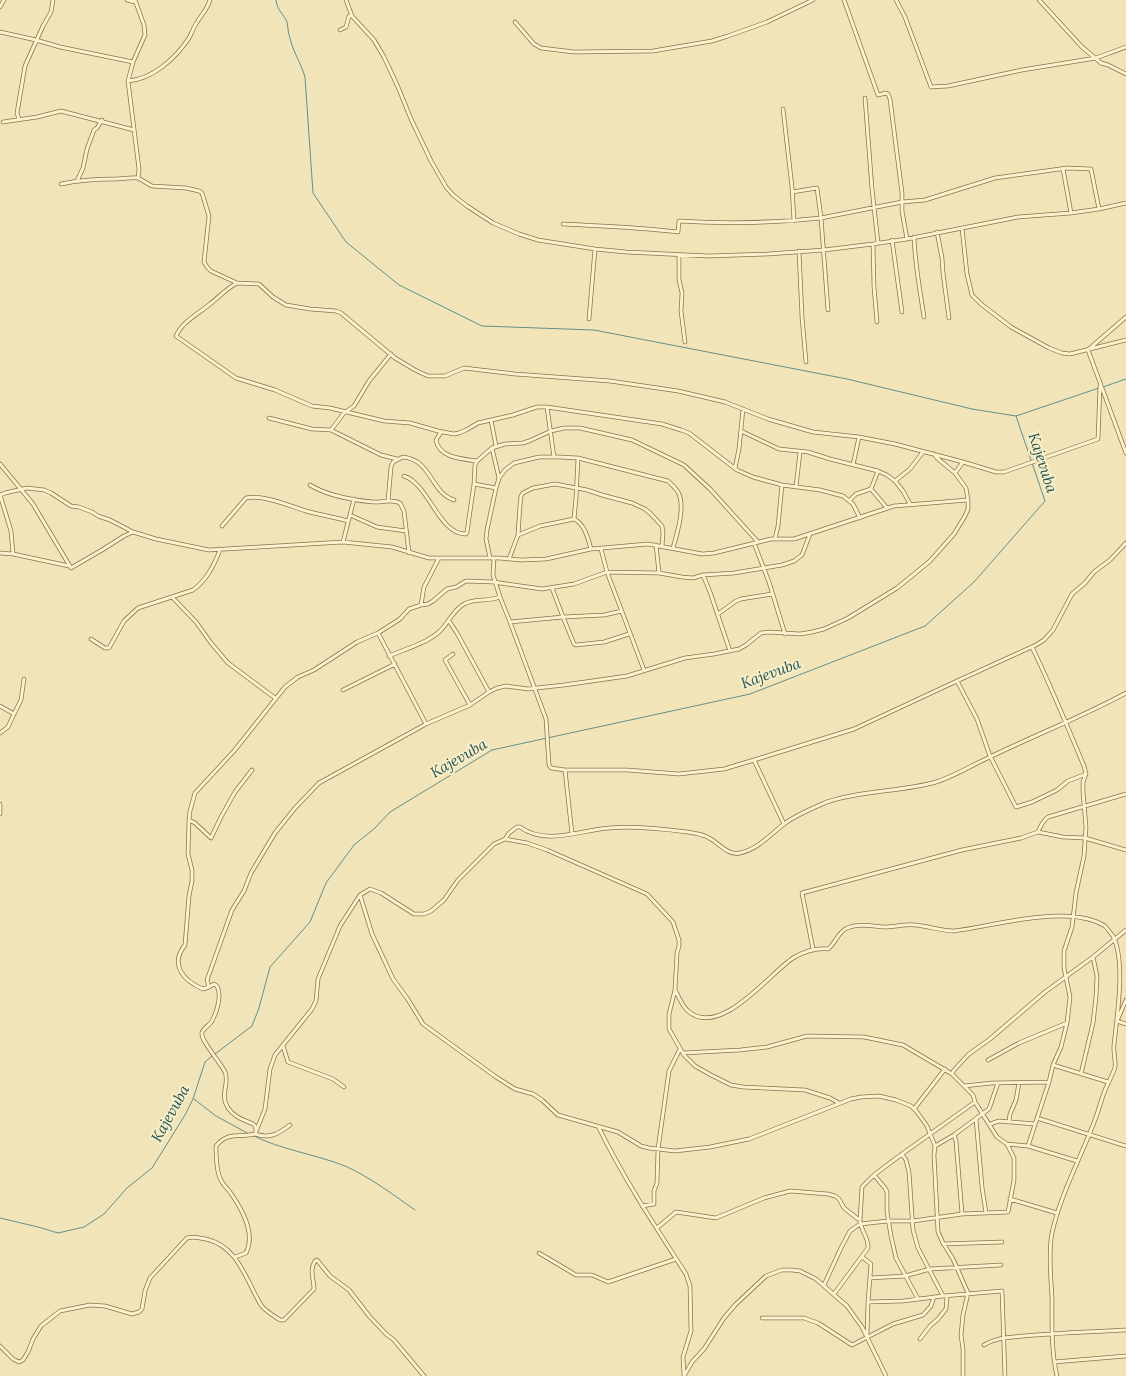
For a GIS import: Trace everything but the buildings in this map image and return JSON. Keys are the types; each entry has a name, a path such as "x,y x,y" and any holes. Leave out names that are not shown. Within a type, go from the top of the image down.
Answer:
{"street":[{"path":"0,7 4,0"},
{"path":"19,119 18,113 25,66 36,40 51,12 53,0"},
{"path":"127,0 135,1 144,25 145,35 133,62 128,81 132,103 139,169 138,178"},
{"path":"128,81 148,76 169,61 190,36 196,24 208,7 210,0"},
{"path":"346,0 352,16 374,40 380,50 431,161 453,195 479,215 507,230 538,240 612,251 679,255 743,255 824,250 907,239 1018,217 1071,213 1126,203"},
{"path":"515,22 534,44 541,48 574,52 653,51 712,41 728,36 767,22 808,1 813,0"},
{"path":"844,0 878,95 886,93 890,99 907,239"},
{"path":"896,0 905,17 931,87 948,86 1022,70 1096,58 1126,47"},
{"path":"1039,0 1070,35 1101,63 1126,74"},
{"path":"340,30 346,27 347,19 349,16 352,16"},
{"path":"0,32 60,47 133,62"},
{"path":"865,98 878,243"},
{"path":"784,109 794,221"},
{"path":"3,122 61,111 102,120 134,130"},
{"path":"77,181 83,168 87,149 94,130 102,120"},
{"path":"563,224 611,228 646,228 678,232 679,221 737,224 794,221 821,218 902,202 925,200 995,178 1063,169 1091,168 1099,209"},
{"path":"1063,169 1071,213"},
{"path":"61,184 77,181 134,177 152,186 186,188 201,192 209,216 204,262 211,271 237,283 259,284 278,300 292,306 338,312 348,318 390,354 415,370 428,376 445,376 464,368 515,374 610,381 678,391 724,402 768,419 813,432 859,437 895,444 996,472 1004,472 1098,439 1100,386"},
{"path":"792,192 817,188 824,250 828,310"},
{"path":"962,228 972,295 1011,327 1049,348 1062,353 1070,354 1126,340"},
{"path":"937,232 942,258 949,318"},
{"path":"914,237 915,262 924,317"},
{"path":"892,240 902,312"},
{"path":"873,244 874,287 877,322"},
{"path":"589,319 594,249"},
{"path":"799,251 806,362"},
{"path":"679,255 679,280 682,293 681,311 685,342"},
{"path":"237,283 227,288 185,324 176,336 236,378 286,394 312,406 330,408 384,420 410,423 441,432 454,434 466,430 478,423 537,408 547,407 662,424 689,433 735,468 753,477 782,485 820,490 837,494 849,501 857,510 860,518"},
{"path":"1088,350 1126,317"},
{"path":"1088,350 1100,386 1126,453"},
{"path":"331,430 344,413 354,406 369,381 390,354"},
{"path":"547,407 554,457"},
{"path":"735,468 743,409"},
{"path":"268,418 312,429 331,430 381,455 397,459"},
{"path":"491,420 496,446"},
{"path":"404,476 410,478 419,486 446,524 456,532 466,534 474,484 475,465 477,461 492,448 496,446 523,443 551,431 569,428 587,429 632,440 668,457 690,470 710,489 756,542 785,634"},
{"path":"741,431 779,449 808,452 878,471 895,481 903,491 910,504"},
{"path":"441,432 436,440 444,453 477,461"},
{"path":"853,465 859,437"},
{"path":"492,448 499,478"},
{"path":"796,487 800,452"},
{"path":"895,481 910,469 923,452"},
{"path":"209,987 207,980 232,910 244,891 251,873 275,833 295,808 319,783 426,724 470,705 488,692 497,688 506,686 523,689 616,678 685,658 730,651 746,645 761,633 769,632 800,634 824,629 848,618 896,588 930,561 943,547 965,516 968,509 966,488 956,473 934,454"},
{"path":"388,501 391,467 393,462 403,457 416,460 423,466 442,493 454,500"},
{"path":"674,548 681,507 679,494 674,486 668,482 578,458 554,457 538,457 514,462 499,478 486,539 492,558 493,574 500,597 546,719 550,767 565,770 627,770 679,774 724,769 854,729 1032,647 1044,640 1053,630 1072,594 1085,583 1094,572 1110,560 1126,542"},
{"path":"574,519 578,458"},
{"path":"956,473 962,462"},
{"path":"0,464 33,504 69,566"},
{"path":"871,489 878,471"},
{"path":"474,484 496,488"},
{"path":"509,558 518,535 521,496 526,490 555,484 587,490 632,503 651,514 662,526 662,546"},
{"path":"310,485 318,490 330,494 374,503 388,501 397,502 403,506 409,553"},
{"path":"775,539 778,526 782,485"},
{"path":"13,554 11,531 0,495 29,488 48,491 71,506 79,507 92,512 133,532 156,539 209,550 343,542 392,547 424,557 509,558 521,560 546,559 591,549 636,545 656,545 692,553 707,554 756,542 775,539 789,540 887,508 910,504 968,500"},
{"path":"849,501 856,494 871,489"},
{"path":"871,489 887,508"},
{"path":"222,526 246,498 252,497 279,502 348,521"},
{"path":"343,542 354,499"},
{"path":"350,515 377,527 406,531"},
{"path":"518,535 540,526 574,519 579,521 584,528 591,549"},
{"path":"0,553 13,554 69,566 70,568 133,532"},
{"path":"256,1130 253,1124 234,1115 228,1108 223,1096 227,1079 225,1073 217,1058 202,1037 203,1030 212,1022 220,990 214,984 203,989 185,977 179,969 178,963 180,952 185,946 189,896 192,881 192,870 188,854 189,820 195,793 229,757 285,686 298,677 314,670 357,642 378,633 400,618 409,609 421,604 428,604 434,601 447,589 456,587 466,581 496,582 538,589 574,584 607,572 659,573 693,578 703,575 791,563 802,555 810,534"},
{"path":"656,545 659,573"},
{"path":"601,549 607,572 629,634 644,670"},
{"path":"91,639 104,648 109,648 124,621 138,608 192,590 199,586 213,568 220,550"},
{"path":"421,604 424,586 439,558"},
{"path":"703,575 730,651"},
{"path":"552,588 574,644 604,642 629,634"},
{"path":"718,614 741,599 772,594"},
{"path":"172,597 196,622 228,663 275,698"},
{"path":"389,656 432,637 449,621 457,609 466,603 476,600 492,600 500,597"},
{"path":"510,622 604,615 622,611"},
{"path":"449,621 461,639 488,692"},
{"path":"378,633 426,724"},
{"path":"1028,1146 1053,1065 1061,1047 1067,1023 1070,997 1064,962 1064,951 1074,917 1076,893 1082,868 1086,827 1083,782 1086,774 1084,766 1065,723 1061,710 1032,647"},
{"path":"453,654 445,660 470,705"},
{"path":"343,690 395,664"},
{"path":"0,733 8,727 21,700 24,679"},
{"path":"957,681 977,719 990,756 1016,807 1032,802 1057,790 1068,781 1086,774"},
{"path":"255,1134 264,1109 270,1069 275,1055 312,1009 316,1001 318,979 340,926 360,895 370,889 381,893 414,914 424,914 431,911 444,900 458,880 494,844 505,839 509,833 520,827 527,832 546,836 572,834 608,828 680,831 703,835 730,852 740,853 756,846 784,824 801,814 835,800 938,781 1065,723 1126,693"},
{"path":"0,706 14,714"},
{"path":"754,760 784,824"},
{"path":"189,820 195,823 211,838 235,792 252,770"},
{"path":"565,770 572,834"},
{"path":"1038,832 1043,825 1044,820 1048,817 1126,794"},
{"path":"0,804 0,814"},
{"path":"813,949 802,893 962,850 1021,838 1038,832 1063,837 1085,838 1126,850"},
{"path":"505,839 527,843 547,850 647,894 673,922 679,940 675,990 669,1014 668,1026 682,1053 695,1066 731,1085 742,1087 805,1090 830,1098 839,1103"},
{"path":"360,895 372,934 393,979 423,1024 496,1078 515,1089 533,1094 558,1115 599,1128 618,1132 641,1146 666,1151 696,1149 749,1139 839,1103 861,1097 879,1096 896,1100 914,1109 924,1122 935,1146 934,1155 938,1232 968,1293 963,1314 961,1335 963,1349 963,1376"},
{"path":"675,990 684,1006 693,1014 702,1017 719,1015 740,1004 786,963 802,953 813,949 828,948 841,932 847,928 857,926 869,925 894,927 914,925 954,931 1035,918 1074,917 1105,927 1120,948 1122,977 1121,1000 1113,1055 1115,1067 1057,1213 1051,1235 1050,1268 1052,1333 1056,1376"},
{"path":"952,1074 969,1054 990,1040 1017,1015 1126,930"},
{"path":"1081,1074 1093,1023 1096,997 1097,976 1093,957"},
{"path":"1117,1021 1126,1001 1121,1000"},
{"path":"1117,1021 1126,1024"},
{"path":"988,1060 1019,1043 1067,1023"},
{"path":"682,1053 767,1047 807,1036 864,1037 903,1045 952,1074 974,1095 975,1102 997,1136 1007,1144 1014,1158 1014,1180 1008,1212 962,1214 913,1221 888,1221 860,1224 850,1230 824,1286"},
{"path":"283,1046 288,1062 333,1079 344,1087"},
{"path":"642,1206 654,1204 654,1191 657,1183 658,1149 669,1071 680,1049"},
{"path":"1053,1065 1108,1082"},
{"path":"914,1109 945,1069"},
{"path":"964,1086 998,1083 1049,1082"},
{"path":"935,1146 954,1135 989,1109 998,1083"},
{"path":"1009,1122 1010,1114 1016,1100 1019,1083"},
{"path":"834,1294 862,1257 868,1244 860,1224 862,1187 874,1175 930,1133 975,1102"},
{"path":"1037,1118 1126,1146"},
{"path":"976,1119 986,1213"},
{"path":"990,1124 999,1121 1035,1124"},
{"path":"236,1257 246,1253 249,1235 248,1228 242,1211 219,1177 216,1146 219,1142 233,1135 246,1136 255,1134 267,1136 279,1134 290,1125"},
{"path":"599,1128 614,1158 642,1206 686,1274 690,1286 691,1331 683,1357 684,1376 692,1362 704,1349 724,1318 735,1305 766,1276 782,1270 800,1271 816,1279 834,1294 856,1316 886,1376"},
{"path":"954,1135 957,1147 962,1214"},
{"path":"1007,1144 1028,1146 1077,1161"},
{"path":"902,1154 906,1160 909,1172 913,1230 918,1248 945,1296 946,1309 920,1339"},
{"path":"874,1175 887,1192 888,1221 896,1258 918,1299"},
{"path":"657,1228 676,1212 716,1218 764,1198 790,1191 828,1194 835,1196 839,1198 844,1208 860,1219"},
{"path":"1010,1199 1057,1213"},
{"path":"0,1346 13,1359 19,1362 23,1360 28,1352 32,1339 41,1326 60,1312 90,1305 105,1306 132,1314 139,1312 142,1308 150,1278 188,1238 197,1237 216,1242 236,1257 262,1306 282,1320 314,1289 312,1264 317,1260 330,1276 349,1290 370,1317 387,1335 393,1339 424,1376"},
{"path":"943,1244 1002,1242"},
{"path":"539,1253 576,1275 592,1275 608,1282 676,1259"},
{"path":"862,1257 871,1264 867,1337"},
{"path":"870,1278 905,1276 930,1269 1001,1265"},
{"path":"868,1302 1002,1291 1005,1376"},
{"path":"762,1318 804,1318 818,1323 852,1345 893,1324 923,1315 931,1306 934,1297"},
{"path":"984,1345 993,1340 1004,1338 1052,1333 1126,1330"},
{"path":"1054,1362 1126,1356"}],"waterway":[{"path":"276,0 279,10 286,19 291,43 305,77 313,193 346,242 399,285 482,326 594,330 847,379 972,409 1016,416 1099,388"},
{"path":"1103,387 1126,379"},
{"name":"Kajevuba","path":"215,1054 252,1026 259,1008 270,967 310,922 326,883 354,845 375,828 390,812 492,750 750,694 925,626 974,582 1045,501 1016,416"},
{"name":"Kajevuba","path":"0,1218 58,1233 84,1227 104,1214 127,1188 152,1168 185,1115 193,1099 205,1062 212,1056"},
{"path":"194,1099 216,1116 249,1134"},
{"path":"252,1135 286,1148 322,1158 354,1170 415,1210"}]}
